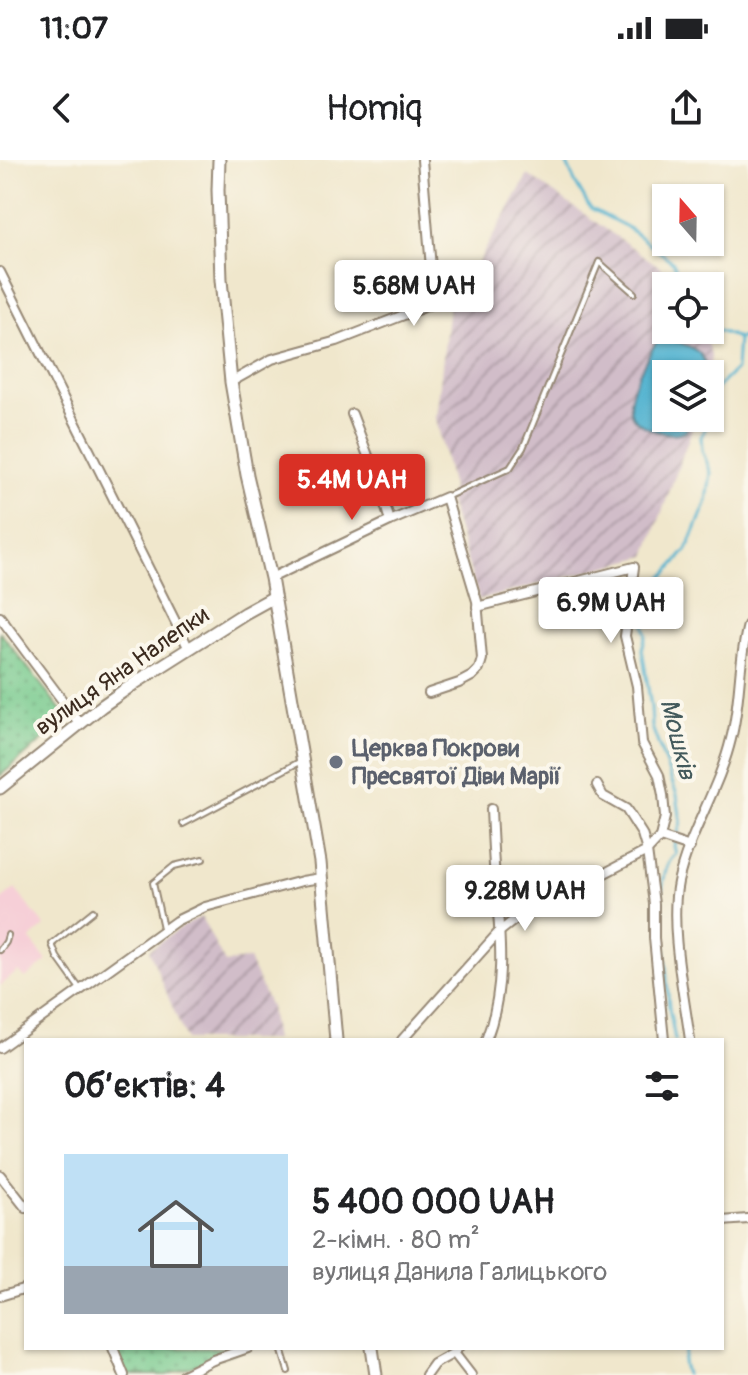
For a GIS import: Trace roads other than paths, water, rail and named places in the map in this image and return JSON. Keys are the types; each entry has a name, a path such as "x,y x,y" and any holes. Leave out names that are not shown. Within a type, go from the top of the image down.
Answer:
{"street":[{"path":"219,160 221,280 231,382 247,475 271,578 303,760 321,878 336,1038"},
{"path":"231,382 272,359 337,341 427,306 433,292 422,160"},
{"path":"0,272 189,649"},
{"path":"352,414 390,521"},
{"path":"271,578 446,497 477,607 482,659 479,669 472,676 429,693"},
{"path":"404,1038 499,932 513,921 647,851 662,837 665,817 663,795 659,775 642,743 637,686 625,636 634,567 477,607"},
{"name":"вулиця Яна Налепки","path":"0,788 135,683 274,597"},
{"path":"0,617 80,724"},
{"path":"690,1038 675,915 678,883 688,846 732,738 743,643 748,625"},
{"path":"597,785 603,796 626,809 642,834 647,851 664,1038"},
{"path":"487,1038 495,1018 500,986 491,809"},
{"path":"662,837 688,846"},
{"path":"0,1048 176,921 205,907 321,878"},
{"path":"0,1175 24,1205"},
{"path":"724,1221 748,1219"},
{"path":"0,1296 24,1289"},
{"path":"114,1350 124,1375"},
{"path":"183,1375 200,1371 213,1360 242,1350"},
{"path":"372,1350 376,1375"},
{"path":"426,1375 434,1364 456,1350 471,1375"}],"lane":[{"path":"446,497 510,468 523,448 599,262 634,293"},
{"path":"183,824 303,760"},
{"path":"164,930 153,883 174,866 203,859"},
{"path":"80,989 57,957 52,944 93,911"},
{"path":"0,950 8,935"},
{"path":"282,1350 288,1371"}],"water":[{"path":"656,344 683,344 693,348 703,360 652,360 652,430 639,423 630,407 636,381"}],"waterway":[{"path":"565,160 590,208 627,227 673,262 678,272"},
{"path":"724,333 738,338 748,337"},
{"name":"Мошків","path":"724,381 736,369 738,338"},
{"name":"Мошків","path":"675,1038 669,1008 661,895 667,868 676,854 674,846 681,822 677,795 652,727 642,649 646,635 643,600 655,582 687,550 707,501 711,473 702,450 704,432"},
{"name":"Мошків","path":"686,1350 683,1362 686,1375"}],"place":[{"name":"Церква Покрови Пресвятої Діви Марії","path":"336,762"}]}
